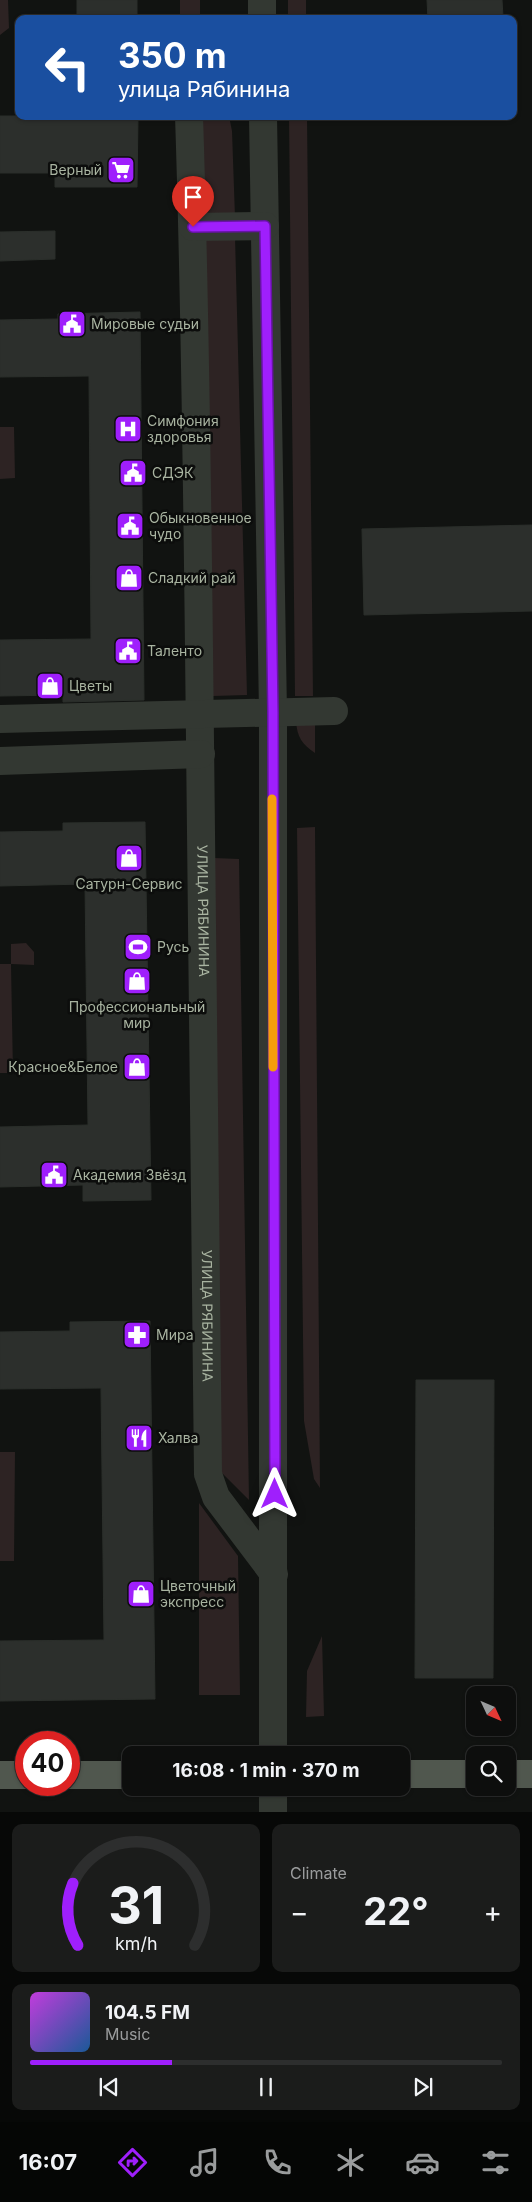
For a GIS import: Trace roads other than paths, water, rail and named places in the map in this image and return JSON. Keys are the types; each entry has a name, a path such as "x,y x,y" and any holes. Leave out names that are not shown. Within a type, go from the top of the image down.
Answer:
{"main road":[{"path":"410,1774 466,1774"},
{"path":"516,1774 532,1774"},
{"path":"0,1775 15,1775"},
{"path":"80,1775 122,1775"}],"street":[{"path":"262,0 262,15"},
{"name":"УЛИЦА РЯБИНИНА","path":"189,120 193,227 208,1242 208,1474 216,1497 274,1574"},
{"path":"263,120 273,712 273,1746"},
{"path":"193,227 265,226"},
{"path":"0,719 334,711"},
{"path":"0,761 201,754"},
{"path":"273,1796 274,1812"}],"place":[{"name":"Верный","path":"121,170"},
{"name":"Мировые судьи","path":"72,324"},
{"name":"Симфония здоровья","path":"128,429"},
{"name":"СДЭК","path":"133,473"},
{"name":"Обыкновенное чудо","path":"130,526"},
{"name":"Сладкий рай","path":"129,578"},
{"name":"Таленто","path":"128,651"},
{"name":"Цветы","path":"50,686"},
{"name":"Сатурн-Сервис","path":"129,858"},
{"name":"Русь","path":"138,947"},
{"name":"Профессиональный мир","path":"137,981"},
{"name":"Красное&Белое","path":"137,1067"},
{"name":"Академия Звёзд","path":"54,1175"},
{"name":"Мира","path":"137,1335"},
{"name":"Халва","path":"139,1438"},
{"name":"Цветочный экспресс","path":"141,1594"}]}
